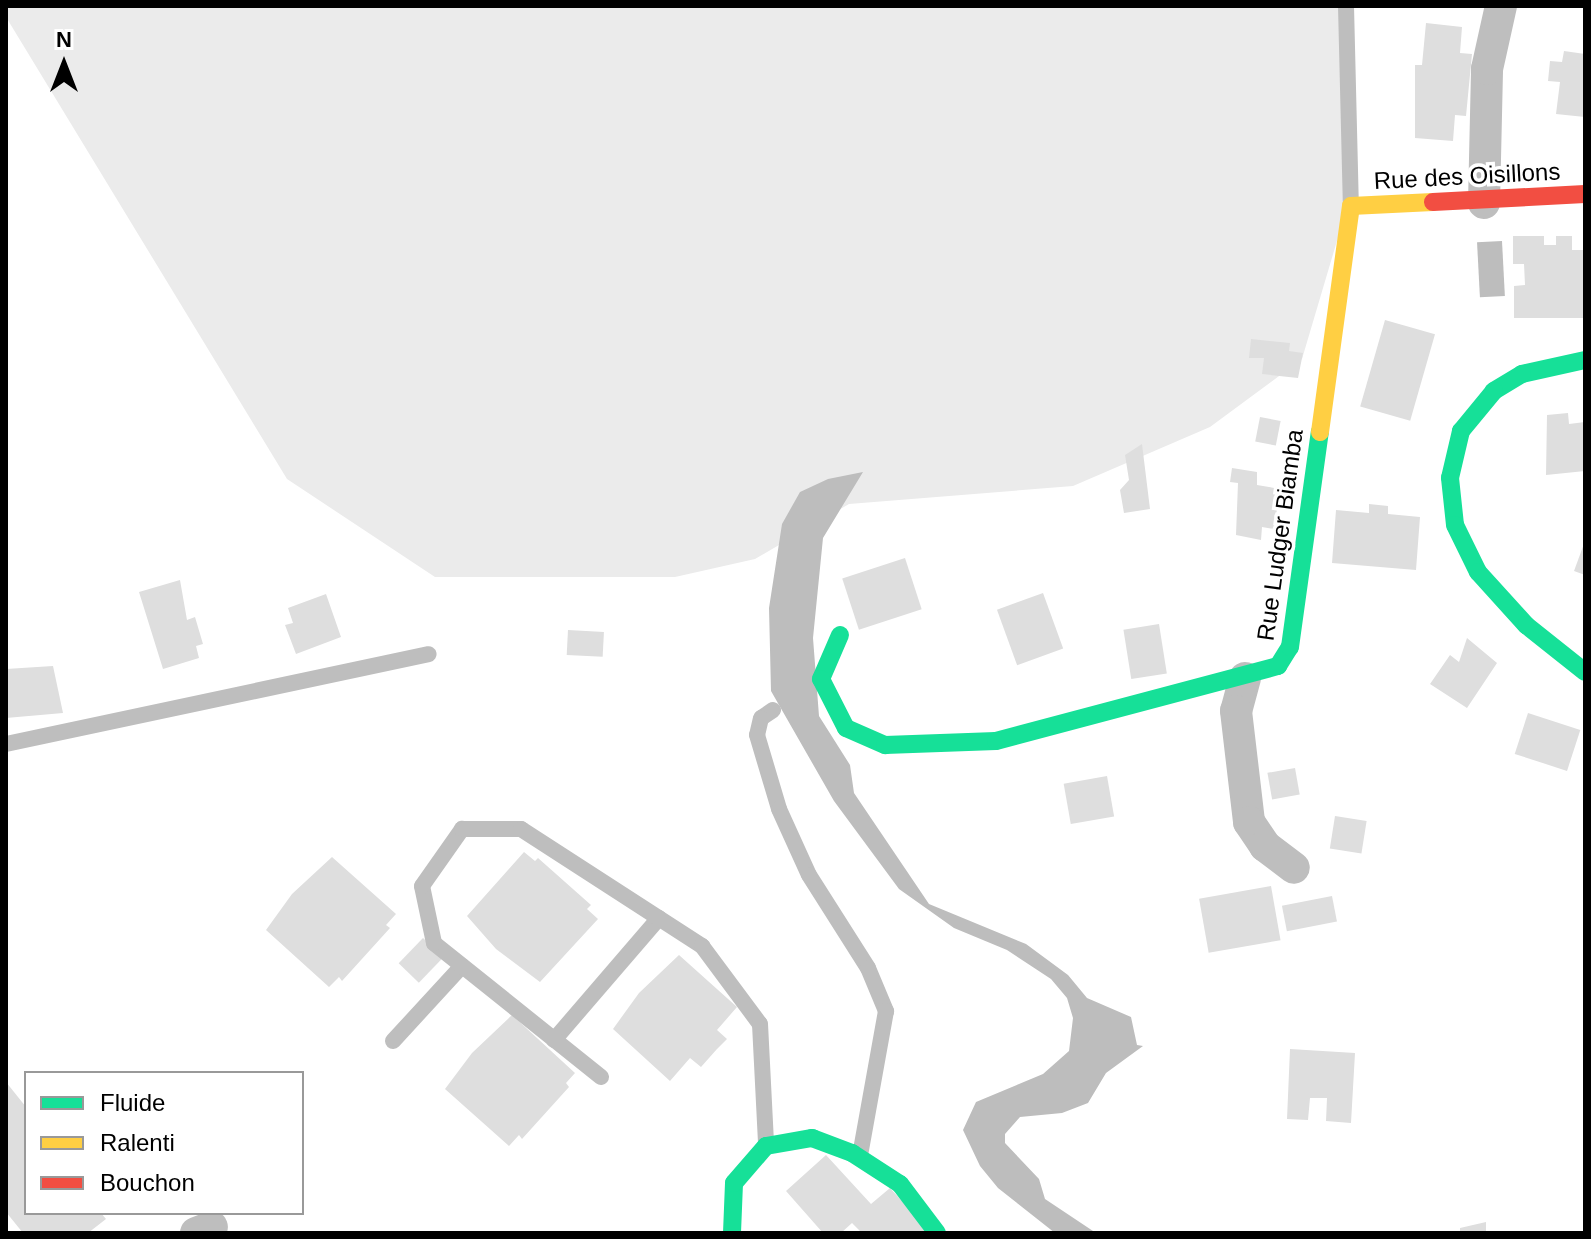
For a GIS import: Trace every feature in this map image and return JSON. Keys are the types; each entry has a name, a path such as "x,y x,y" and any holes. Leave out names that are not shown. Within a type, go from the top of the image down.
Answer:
{"street":[{"path":"1484,203 1487,69 1501,6"},
{"name":"Rue des Oisillons","path":"1351,206 1484,203 1585,194"},
{"name":"Rue Ludger Biamba","path":"840,635 821,679 846,728 885,745 996,741 1245,678 1278,666 1290,647 1351,206"},
{"path":"1585,360 1522,374 1494,391 1461,431 1450,478 1455,525 1478,572 1526,625 1585,672"},
{"path":"1245,678 1236,711 1249,822 1265,846 1294,868"},
{"path":"732,1233 734,1183 766,1146 812,1138 860,1158 900,1184 937,1233"}],"lane":[{"name":"Rue Ludger Biamba","path":"1346,6 1351,206"},
{"path":"6,744 429,654"},
{"path":"773,710 761,718 757,735 779,809 809,875 868,968 886,1011 860,1158"},
{"path":"601,1077 434,943 422,886 462,829 521,829 702,946 760,1024 766,1146"},
{"path":"554,1040 659,918"},
{"path":"393,1041 462,966"}],"shaded area":[{"path":"6,6 1345,6 1347,207 1302,359 1210,427 1073,486 849,504 755,559 675,577 435,577 287,479 6,17"},
{"path":"1502,241 1505,296 1480,297 1477,242"},
{"path":"863,472 823,538 813,638 819,716 850,765 854,793 929,904 1026,944 1068,975 1087,998 1131,1017 1137,1045 1143,1046 1106,1073 1088,1103 1062,1113 1020,1117 1005,1134 1005,1143 1039,1179 1045,1199 1096,1233 1055,1233 998,1188 980,1166 963,1130 976,1102 1043,1074 1069,1051 1073,1018 1067,998 1051,979 1007,950 954,928 899,889 834,801 771,691 769,608 782,524 800,492 828,479"}],"building":[{"path":"1426,23 1462,27 1460,53 1472,54 1466,116 1455,115 1453,141 1415,138 1415,65 1422,65"},
{"path":"1564,51 1585,54 1585,117 1556,114 1560,82 1548,81 1550,61 1562,62"},
{"path":"1513,236 1544,236 1544,245 1556,245 1556,236 1572,236 1572,250 1585,250 1584,318 1514,318 1514,286 1525,285 1524,264 1513,264"},
{"path":"1385,320 1435,334 1410,421 1360,407"},
{"path":"1251,339 1290,343 1289,351 1303,353 1298,378 1262,374 1264,358 1249,358"},
{"path":"1568,413 1569,424 1585,422 1585,471 1546,475 1547,415"},
{"path":"1260,417 1281,421 1276,446 1255,442"},
{"path":"1142,444 1150,509 1124,513 1120,490 1129,480 1125,455"},
{"path":"1232,468 1257,472 1257,485 1280,489 1274,529 1262,527 1261,540 1236,535 1238,483 1230,482"},
{"path":"1369,504 1388,506 1388,514 1420,517 1416,570 1332,563 1336,510 1369,513"},
{"path":"1585,541 1585,575 1574,571"},
{"path":"905,558 922,609 859,630 842,578"},
{"path":"180,580 187,620 195,617 203,644 196,646 199,658 163,669 139,592"},
{"path":"1043,593 1063,648 1017,665 997,610"},
{"path":"326,594 341,637 296,654 285,625 293,623 288,608"},
{"path":"1159,624 1167,673 1131,679 1123,630"},
{"path":"568,630 604,632 603,657 567,655"},
{"path":"1467,638 1497,663 1467,708 1430,684 1450,655 1459,662"},
{"path":"53,666 63,713 6,718 6,669"},
{"path":"1528,713 1580,730 1567,771 1515,754"},
{"path":"1295,768 1300,795 1272,799 1267,773"},
{"path":"1107,776 1114,816 1071,824 1064,784"},
{"path":"1335,816 1367,821 1361,854 1330,849"},
{"path":"524,852 535,861 538,858 591,905 587,909 598,919 540,982 496,949 467,916"},
{"path":"332,857 396,914 386,925 390,928 342,981 339,977 329,987 266,930 292,894"},
{"path":"1271,886 1281,940 1209,953 1199,899"},
{"path":"1332,896 1337,922 1287,931 1282,906"},
{"path":"423,938 443,957 419,983 399,963"},
{"path":"679,955 737,1007 717,1030 727,1039 701,1067 690,1058 670,1081 613,1029 639,993"},
{"path":"512,1015 575,1073 566,1083 569,1087 522,1139 519,1135 509,1146 445,1089 472,1053"},
{"path":"1290,1049 1355,1053 1351,1123 1326,1121 1327,1098 1310,1098 1308,1120 1287,1119"},
{"path":"6,1082 24,1104 24,1215 103,1215 106,1219 88,1233 23,1233 6,1212"},
{"path":"826,1155 871,1204 890,1188 931,1233 862,1233 852,1223 841,1233 823,1233 786,1191"},
{"path":"1486,1222 1486,1233 1460,1233 1460,1228"}],"traffic: fast":[{"path":"1585,360 1522,374 1494,391 1461,431 1450,478 1455,525 1478,572 1526,625 1585,672"},
{"path":"840,635 821,679 846,728 885,745 996,741 1278,666 1290,647 1320,432"},
{"path":"732,1233 734,1183 766,1146 812,1138 852,1153 900,1184 937,1233"}],"traffic: slow":[{"path":"1320,432 1351,206 1433,202"}],"traffic: jam":[{"path":"1433,202 1585,194"}]}
